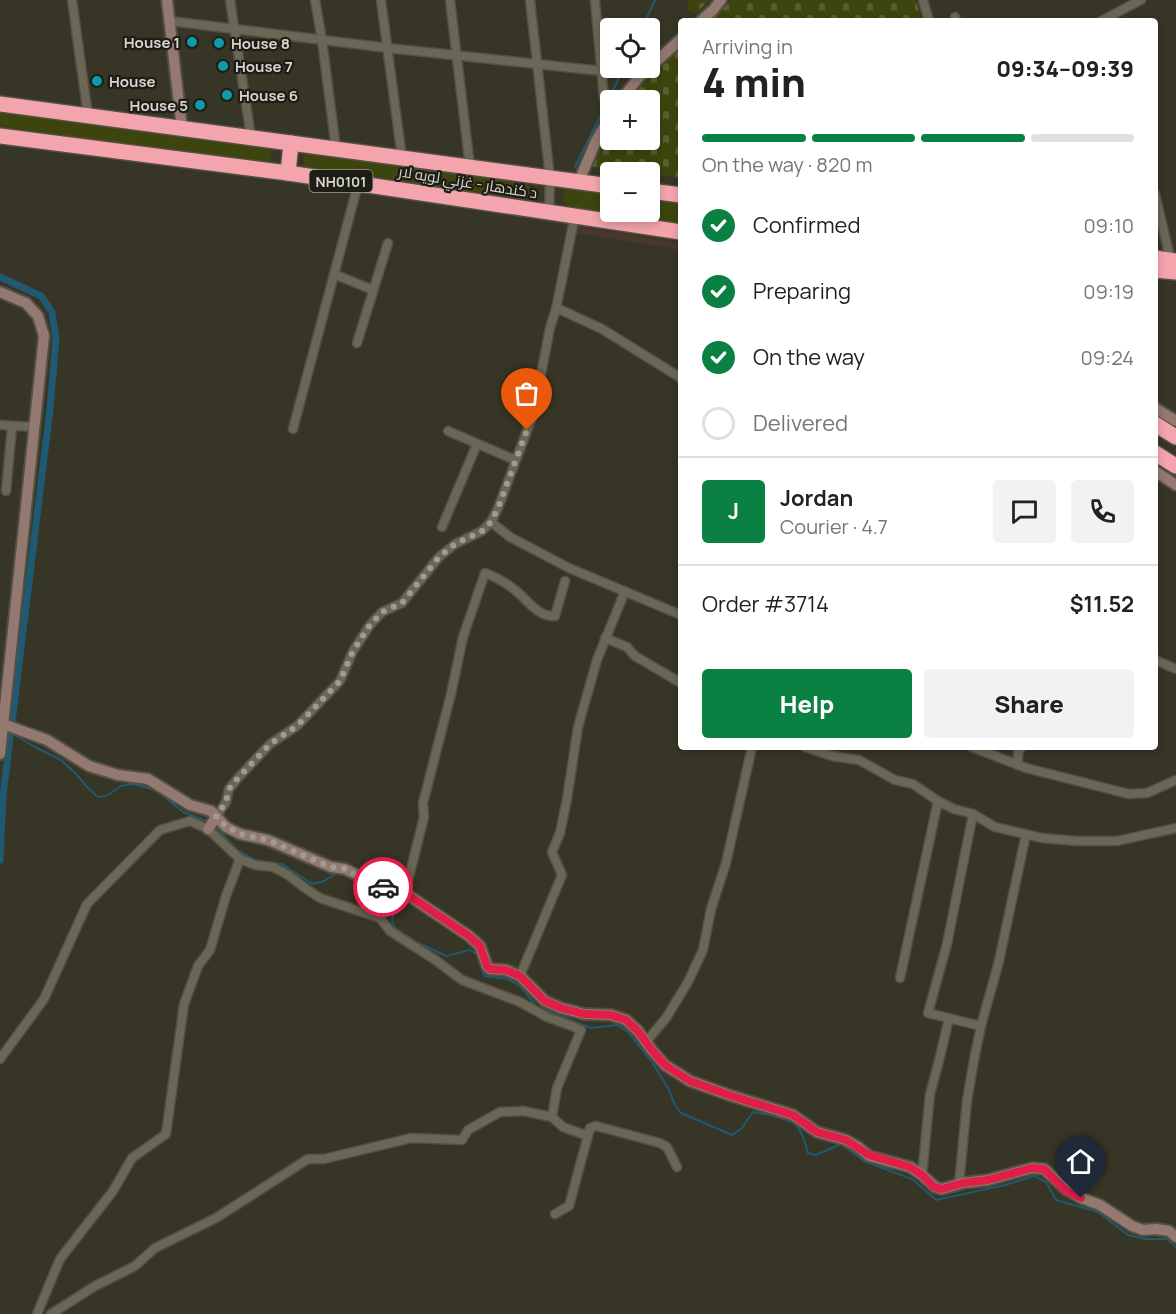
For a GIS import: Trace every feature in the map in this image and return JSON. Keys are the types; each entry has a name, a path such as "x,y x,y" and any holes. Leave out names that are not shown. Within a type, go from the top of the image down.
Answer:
{"highway":[{"name":"د کندهار - غزني لويه لار","path":"0,104 600,184"},
{"name":"د کندهار - غزني لويه لار","path":"0,136 288,173 678,232"},
{"path":"288,173 291,143"},
{"path":"660,192 678,195"},
{"path":"1158,426 1176,437"},
{"path":"1158,455 1176,466"}],"street":[{"path":"72,0 88,116"},
{"path":"167,0 182,129"},
{"path":"230,0 251,137"},
{"path":"315,0 336,149"},
{"path":"381,0 402,158"},
{"path":"450,0 470,167"},
{"path":"530,0 550,178 549,212"},
{"path":"595,0 600,51"},
{"path":"704,18 721,0"},
{"path":"923,0 928,18"},
{"path":"1114,18 1141,0"},
{"path":"170,21 387,48 600,71"},
{"path":"660,57 678,42"},
{"path":"629,90 638,78"},
{"path":"579,181 600,134"},
{"path":"293,429 358,184"},
{"path":"1158,209 1170,267"},
{"path":"213,823 226,802 229,789 238,778 270,744 297,726 340,681 353,651 370,625 382,612 402,603 439,557 455,544 482,531 491,522 533,415 575,215"},
{"path":"357,344 388,243"},
{"path":"334,274 373,290"},
{"path":"0,292 26,303 38,316 44,336 0,754"},
{"path":"556,309 602,328 678,376"},
{"path":"1158,410 1176,421"},
{"path":"0,425 34,428"},
{"path":"6,491 12,426"},
{"path":"448,431 515,460"},
{"path":"442,527 477,444"},
{"path":"1158,473 1176,485"},
{"path":"491,522 510,537 570,568 678,614"},
{"path":"405,893 424,817 423,803 463,637 484,573 499,579 517,591 537,610 548,616 555,616 565,580"},
{"path":"520,976 562,875 552,852 560,832 567,799 578,727 597,660 625,591"},
{"path":"605,639 627,647 635,656 678,681"},
{"path":"1158,661 1176,669"},
{"path":"2,725 47,740 89,766 118,775 148,779 190,805 211,811 213,823 240,860 273,867 320,898 380,918 390,931 462,980 520,1002 547,1017 581,1030 557,1088 552,1117"},
{"path":"646,1042 666,1018 688,982 703,950 711,909 726,863 751,750"},
{"path":"814,750 832,756 859,760 895,780 913,784 954,809 973,814 995,827 1042,838 1117,841 1176,828"},
{"path":"980,750 1018,765 1129,794 1147,793 1176,780"},
{"path":"1018,765 1020,750"},
{"path":"900,978 939,801"},
{"path":"973,814 947,944 928,1013 981,1026"},
{"path":"0,1059 44,999 87,904 160,830 190,821 213,823 226,826 240,834 268,840 331,867 345,869 373,884 405,893 469,936 480,946 490,969 506,970 520,976 545,1001 584,1014 611,1015 626,1020 638,1031 665,1065 690,1081 793,1115 817,1132 846,1140 869,1155 910,1167 934,1187 942,1189 1032,1168 1044,1169 1066,1191 1100,1205 1132,1226 1143,1230 1169,1231 1176,1237"},
{"path":"959,1184 967,1101 981,1026 999,961 1026,834"},
{"path":"38,1314 60,1259 113,1191 132,1158 166,1134 184,1004 198,966 210,950 226,896 240,860"},
{"path":"922,1175 930,1094 949,1018"},
{"path":"51,1314 95,1286 135,1266 155,1248 216,1218 308,1159 324,1159 411,1138 462,1140 468,1130 500,1112 523,1111 552,1117 563,1127 588,1136"},
{"path":"555,1214 570,1206 590,1128 596,1126 660,1143 667,1147 677,1167"}],"shaded area":[{"path":"577,226 678,243 678,250 576,233"}],"green space":[{"path":"688,0 710,0 696,13 687,10"},
{"path":"732,0 916,0 921,18 711,18"},
{"path":"678,49 678,178 660,175 660,162 600,162 600,168 592,167 600,150 660,150 660,90 636,90 646,78 660,78 660,65"},
{"path":"0,110 263,143 270,148 272,155 270,161 263,164 0,126"},
{"path":"306,153 523,182 532,191 524,200 512,200 309,170 304,167 303,157"},
{"path":"571,187 600,191 600,212 571,208 565,203 564,191"},
{"path":"660,200 678,203 678,223 660,220"}],"waterway":[{"path":"647,18 655,0"},
{"path":"575,167 619,78"},
{"path":"0,277 41,296 52,312 56,339 50,409 3,796 0,860"},
{"path":"8,731 61,760 98,797 106,796 121,786 132,784 156,790 183,812 209,822"},
{"path":"214,825 237,850 257,861"},
{"path":"272,863 282,864 312,884 324,881 337,873 352,878"},
{"path":"357,880 370,893 394,897 397,903 392,919 394,927 416,942 446,956 470,950 478,955"},
{"path":"480,963 484,976 508,979 521,987 537,1007 591,1028 617,1025 628,1032 652,1062 681,1113 732,1135 741,1129 753,1112 782,1119 796,1125 804,1138 808,1153 816,1155 841,1144 864,1161 912,1179 936,1200 1005,1185 1034,1176 1046,1182 1056,1200 1098,1212 1128,1235 1145,1239 1167,1239 1176,1247"}],"way so far":[{"path":"383,887 345,869 331,867 268,840 240,834 216,817 226,802 229,789 238,778 270,744 297,726 340,681 353,651 370,625 382,612 402,603 439,557 455,544 482,531 491,522 527,430"}],"place":[{"name":"House 1","path":"192,42"},
{"name":"House 8","path":"219,43"},
{"name":"House 7","path":"223,66"},
{"name":"House","path":"97,81"},
{"name":"House 6","path":"227,95"},
{"name":"House 5","path":"200,105"}],"route":[{"path":"383,887 405,893 469,936 480,946 490,969 506,970 520,976 545,1001 584,1014 611,1015 626,1020 638,1031 665,1065 690,1081 793,1115 817,1132 846,1140 869,1155 910,1167 934,1187 942,1189 1032,1168 1044,1169 1066,1191 1081,1198"}]}
